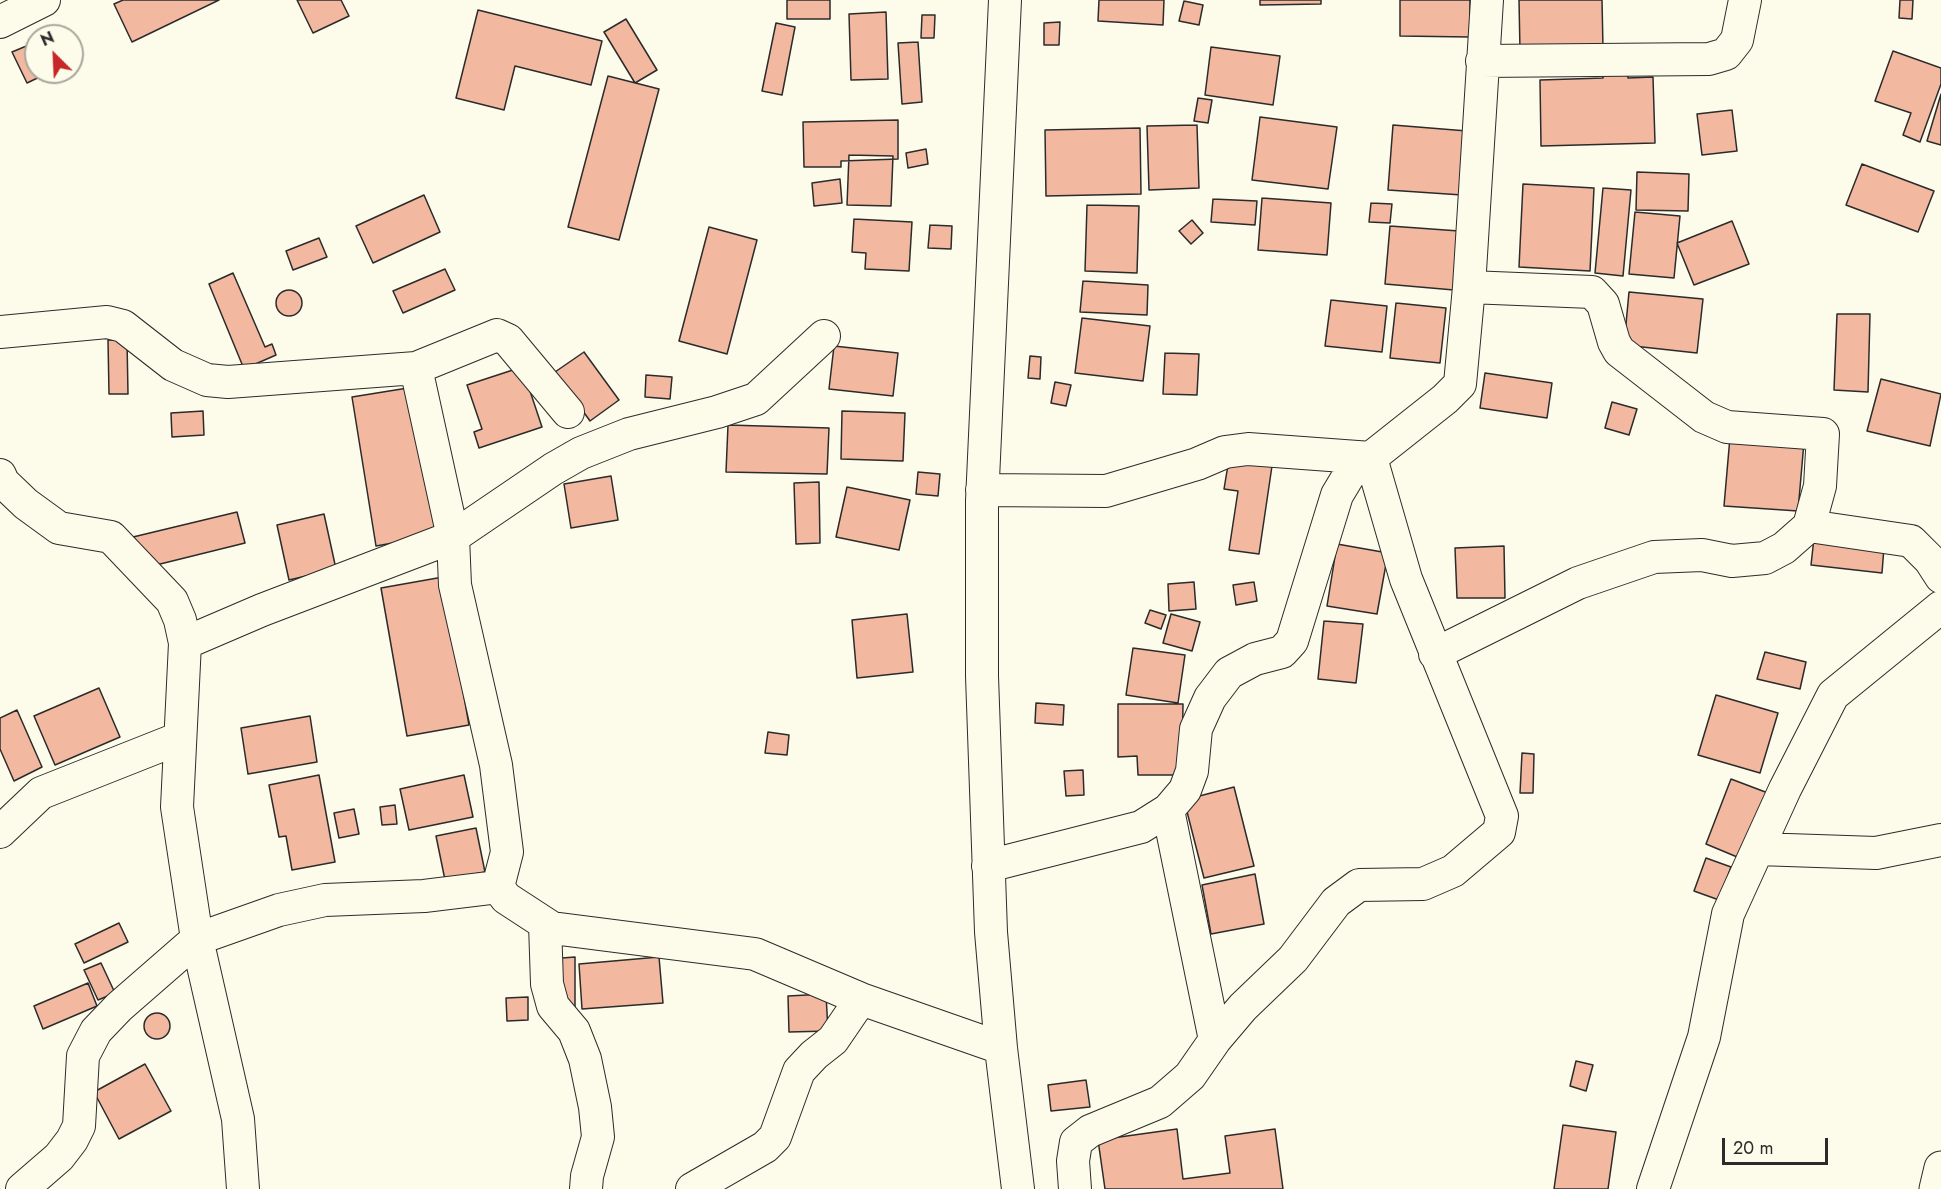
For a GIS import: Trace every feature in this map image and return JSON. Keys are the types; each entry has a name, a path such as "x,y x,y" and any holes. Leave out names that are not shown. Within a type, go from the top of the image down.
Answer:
{"main road":[{"path":"1936,1189 1941,1168"}],"street":[{"path":"0,22 44,0"},
{"path":"1005,0 982,490 982,676 988,866 1000,1048 1018,1189"},
{"path":"988,866 1142,827 1168,810 1185,790 1192,771 1196,729 1209,698 1229,673 1255,659 1282,652 1292,642 1337,495 1349,476 1460,384 1469,287 1487,0"},
{"path":"1482,61 1709,59 1726,54 1737,40 1745,0"},
{"path":"1435,654 1578,583 1654,557 1702,555 1732,561 1765,558 1784,548 1809,526 1814,515 1820,486 1823,434 1727,427 1704,417 1619,351 1614,342 1604,304 1592,292 1469,287"},
{"path":"0,332 107,322 123,326 173,365 207,380 228,382 416,368 497,335 508,340 568,412"},
{"path":"185,643 262,610 453,537 553,469 581,453 629,434 717,412 756,399 824,336"},
{"path":"416,368 453,537 455,585 496,765 507,852 498,887"},
{"path":"982,490 1106,491 1197,464 1225,452 1248,449 1371,458"},
{"path":"1075,1189 1073,1161 1076,1142 1090,1131 1160,1102 1190,1077 1215,1040 1243,1007 1293,959 1336,902 1359,885 1423,884 1453,871 1499,832 1502,816 1497,799 1435,654 1406,579 1371,458"},
{"path":"0,475 3,482 26,504 59,528 111,537 172,601 185,643 177,807 197,939 237,1119 243,1189"},
{"path":"1809,526 1911,542 1930,560 1941,577"},
{"path":"1653,1189 1704,1037 1728,914 1833,695 1941,607"},
{"path":"0,832 41,793 180,738"},
{"path":"1168,810 1215,1040"},
{"path":"1758,849 1876,853 1941,840"},
{"path":"498,887 506,898 552,928 755,954 861,999 1000,1048"},
{"path":"22,1189 59,1157 79,1126 83,1056 96,1030 197,939 279,910 326,900 424,896 498,887"},
{"path":"545,924 547,984 553,1006 574,1031 585,1059 596,1107 598,1137 586,1176 586,1189"},
{"path":"692,1189 765,1147 775,1137 799,1071 813,1055 833,1040 861,999"}],"building":[{"path":"123,0 219,0 132,42 114,4"},
{"path":"297,0 341,0 349,16 313,33"},
{"path":"787,0 830,0 830,19 787,19"},
{"path":"1099,0 1164,0 1163,25 1098,21"},
{"path":"1260,0 1321,0 1321,4 1260,5"},
{"path":"1400,0 1470,0 1470,37 1400,36"},
{"path":"1519,0 1602,0 1603,48 1520,51"},
{"path":"1900,0 1913,0 1912,19 1899,18"},
{"path":"1184,1 1203,5 1199,25 1179,21"},
{"path":"478,10 602,41 591,85 515,66 504,110 456,98"},
{"path":"886,12 888,79 851,80 849,14"},
{"path":"922,15 935,15 934,38 921,38"},
{"path":"626,19 657,70 635,83 604,32"},
{"path":"1060,22 1059,45 1044,45 1044,23"},
{"path":"776,23 795,27 782,95 762,91"},
{"path":"918,42 922,102 902,104 898,43"},
{"path":"24,47 24,77 12,52"},
{"path":"1211,47 1280,56 1273,105 1205,95"},
{"path":"1893,51 1941,68 1941,84 1920,142 1903,135 1911,113 1875,101"},
{"path":"1628,66 1628,78 1653,77 1655,143 1541,146 1540,80 1603,78 1603,67"},
{"path":"608,76 659,89 619,240 568,227"},
{"path":"1941,94 1941,145 1927,141"},
{"path":"1198,98 1212,100 1208,123 1194,121"},
{"path":"1732,110 1737,151 1702,155 1697,114"},
{"path":"1260,117 1337,127 1328,189 1252,180"},
{"path":"898,120 898,159 841,161 841,167 804,167 803,122"},
{"path":"1197,125 1199,188 1149,190 1147,126"},
{"path":"1393,125 1467,131 1462,195 1388,190"},
{"path":"1140,128 1141,194 1046,196 1045,130"},
{"path":"926,149 928,164 908,168 906,153"},
{"path":"849,155 893,156 891,206 847,205"},
{"path":"1862,164 1934,191 1918,232 1846,205"},
{"path":"1637,172 1689,174 1688,211 1636,210"},
{"path":"840,179 842,203 814,206 812,183"},
{"path":"1523,184 1594,188 1590,271 1519,267"},
{"path":"1603,188 1631,190 1623,276 1595,273"},
{"path":"424,195 440,232 373,263 356,226"},
{"path":"1262,198 1331,203 1327,255 1258,250"},
{"path":"1213,199 1257,201 1255,225 1211,222"},
{"path":"1371,203 1392,204 1390,223 1369,222"},
{"path":"1087,205 1139,206 1137,273 1085,271"},
{"path":"1635,212 1680,216 1674,278 1629,274"},
{"path":"854,219 912,222 909,271 865,269 866,253 852,252"},
{"path":"1192,220 1203,233 1191,244 1179,231"},
{"path":"1732,221 1749,264 1694,285 1677,243"},
{"path":"930,225 952,226 951,249 928,248"},
{"path":"1390,226 1459,231 1454,290 1385,284"},
{"path":"709,227 757,240 727,354 679,341"},
{"path":"319,238 327,257 293,270 286,251"},
{"path":"445,269 455,290 403,313 393,291"},
{"path":"233,273 265,347 272,344 276,355 244,369 209,284"},
{"path":"1083,281 1148,285 1147,315 1080,312"},
{"path":"289,290 298,294 302,303 298,312 289,316 280,312 276,303 280,294"},
{"path":"1629,292 1703,299 1697,353 1624,345"},
{"path":"1331,300 1387,306 1382,352 1325,346"},
{"path":"1396,303 1446,308 1440,363 1390,358"},
{"path":"1837,314 1870,314 1868,392 1834,390"},
{"path":"1082,318 1150,326 1143,381 1075,373"},
{"path":"108,340 127,340 128,394 109,394"},
{"path":"834,346 898,353 893,396 829,389"},
{"path":"584,352 619,400 590,421 555,372"},
{"path":"1165,353 1199,354 1197,395 1163,394"},
{"path":"1030,356 1041,357 1040,379 1028,378"},
{"path":"522,367 542,427 479,448 474,432 482,429 467,385"},
{"path":"1485,373 1552,383 1547,418 1480,408"},
{"path":"646,375 672,377 670,399 645,397"},
{"path":"1881,379 1941,394 1930,446 1867,431"},
{"path":"1055,382 1071,385 1066,406 1051,403"},
{"path":"414,387 438,535 376,546 352,397"},
{"path":"1612,402 1637,409 1629,435 1605,428"},
{"path":"203,411 204,435 172,437 171,413"},
{"path":"842,411 905,413 903,461 841,459"},
{"path":"728,425 829,428 827,474 726,472"},
{"path":"1730,437 1804,442 1798,511 1724,506"},
{"path":"1229,459 1272,466 1259,554 1229,550 1238,491 1224,489"},
{"path":"918,472 940,474 938,496 916,494"},
{"path":"611,476 618,520 571,528 564,484"},
{"path":"819,482 820,543 796,544 794,483"},
{"path":"847,487 910,500 899,550 836,537"},
{"path":"237,512 245,543 140,569 133,537"},
{"path":"324,514 336,569 289,580 277,525"},
{"path":"1814,538 1884,547 1882,573 1811,565"},
{"path":"1337,544 1388,553 1377,614 1327,606"},
{"path":"1504,546 1505,598 1457,598 1455,548"},
{"path":"443,577 469,725 407,736 381,588"},
{"path":"1194,582 1196,609 1169,611 1168,584"},
{"path":"1254,582 1257,601 1236,605 1233,585"},
{"path":"1150,610 1166,615 1161,629 1145,623"},
{"path":"907,614 913,672 857,678 852,620"},
{"path":"1171,614 1200,622 1192,651 1163,643"},
{"path":"1324,621 1363,624 1356,683 1318,679"},
{"path":"1133,648 1185,655 1178,703 1126,695"},
{"path":"1765,652 1806,662 1800,689 1757,679"},
{"path":"99,688 120,737 55,765 34,716"},
{"path":"1716,695 1778,713 1760,773 1698,755"},
{"path":"1036,703 1064,705 1063,725 1035,723"},
{"path":"1118,704 1183,704 1182,775 1138,775 1137,756 1118,757"},
{"path":"17,710 42,767 14,781 0,749 0,718"},
{"path":"310,716 317,762 248,774 241,728"},
{"path":"768,732 789,735 787,755 765,753"},
{"path":"1522,753 1534,754 1533,793 1520,793"},
{"path":"1083,770 1084,795 1066,796 1064,771"},
{"path":"319,775 335,862 292,870 286,836 279,837 269,785"},
{"path":"464,775 473,817 409,830 400,789"},
{"path":"1731,779 1768,793 1742,859 1706,844"},
{"path":"1234,787 1254,866 1204,878 1184,800"},
{"path":"395,805 397,824 382,825 380,807"},
{"path":"354,809 359,834 339,838 334,813"},
{"path":"476,828 485,872 445,880 436,836"},
{"path":"1706,858 1731,867 1719,900 1694,891"},
{"path":"1255,874 1264,924 1211,934 1202,885"},
{"path":"119,923 128,942 84,963 75,944"},
{"path":"575,957 575,1007 562,1007 562,958"},
{"path":"659,957 663,1003 582,1009 579,964"},
{"path":"101,963 115,993 98,1000 84,970"},
{"path":"88,983 97,1006 43,1029 34,1006"},
{"path":"826,994 828,1031 789,1032 788,996"},
{"path":"528,997 528,1020 507,1021 506,998"},
{"path":"157,1013 166,1017 170,1026 166,1035 157,1039 148,1035 144,1026 148,1017"},
{"path":"1576,1061 1593,1065 1586,1091 1570,1086"},
{"path":"145,1064 171,1111 119,1139 94,1092"},
{"path":"1086,1080 1090,1107 1051,1111 1048,1085"},
{"path":"1563,1125 1616,1132 1608,1189 1554,1189"},
{"path":"1177,1129 1183,1179 1230,1173 1225,1136 1275,1129 1283,1189 1105,1189 1098,1140"}]}
